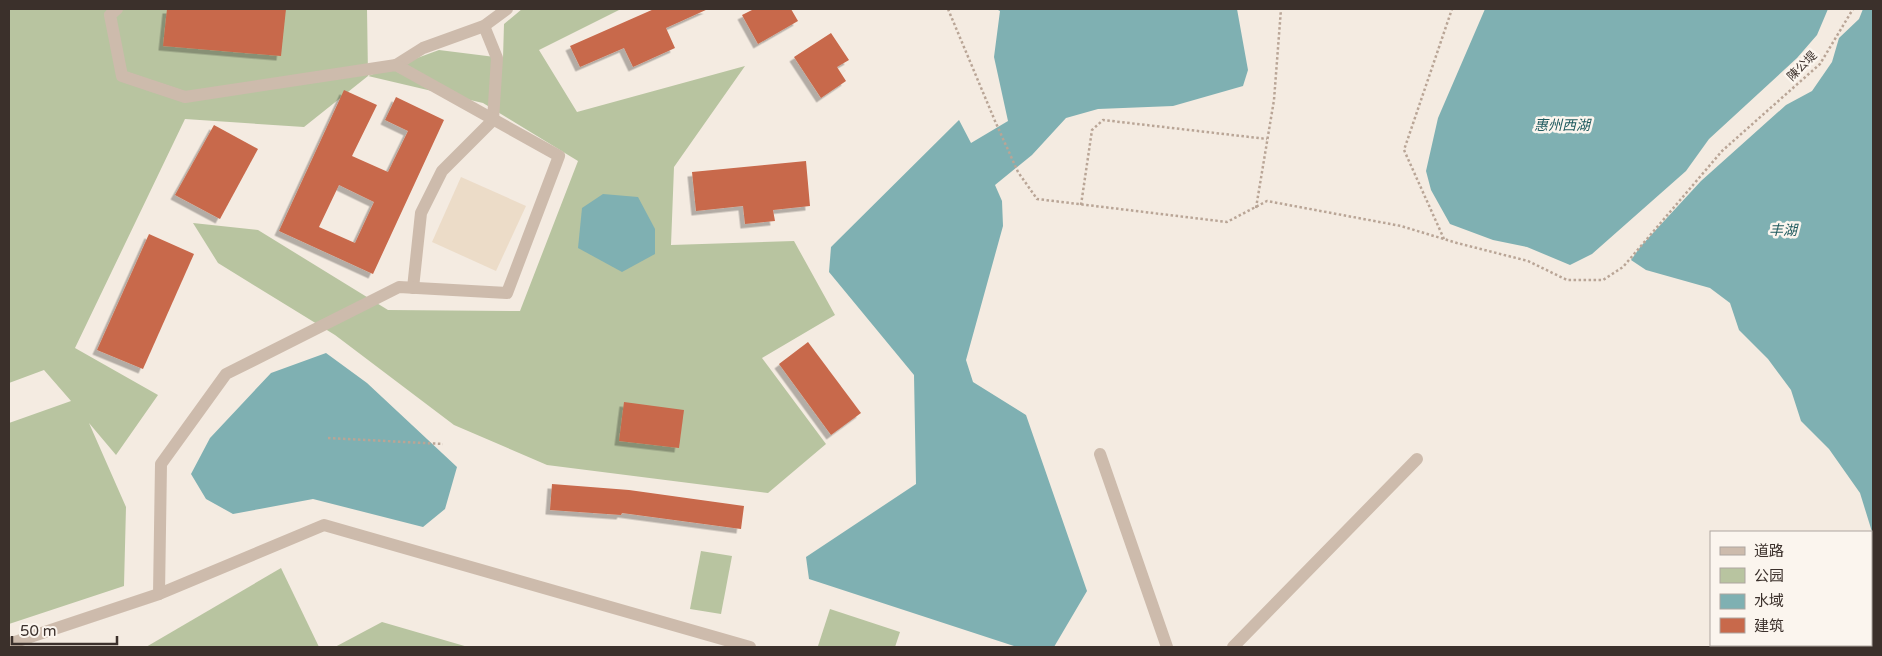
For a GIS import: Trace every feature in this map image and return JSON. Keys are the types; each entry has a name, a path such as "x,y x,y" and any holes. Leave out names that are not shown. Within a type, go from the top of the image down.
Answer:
{"street":[{"path":"117,9 110,16 122,76 185,97 396,65 423,48 484,26 507,9"},
{"path":"413,288 421,213 442,171 493,120 497,58 484,26"},
{"path":"159,594 161,464 226,374 399,287 507,293 559,156 396,65"},
{"path":"1100,454 1166,647"},
{"path":"1232,647 1417,458"},
{"path":"9,644 159,594 324,525 750,647"}],"path":[{"name":"陳公堤","path":"948,9 994,121 1018,172 1037,199 1227,222 1267,201 1401,226 1528,261 1567,280 1604,280 1623,267 1722,151 1820,64 1852,9"},
{"path":"1256,208 1274,100 1282,9"},
{"path":"1444,239 1404,150 1452,9"},
{"path":"1081,205 1092,130 1103,120 1267,139"},
{"path":"328,438 443,444"}],"green space":[{"path":"9,9 367,9 368,76 304,127 185,119 75,348 158,395 116,455 89,423 126,507 124,586 9,624 9,423 71,401 44,370 9,383"},
{"path":"522,9 621,9 539,50 577,112 745,66 674,167 671,245 794,241 835,315 762,358 826,444 768,493 547,465 454,425 335,335 218,263 193,223 258,230 388,310 520,311 578,161 483,103 368,76 439,50 503,58 504,24"},
{"path":"701,551 732,556 721,614 690,609"},
{"path":"281,568 319,647 146,647"},
{"path":"830,609 900,632 895,647 818,646"},
{"path":"382,622 468,647 335,647"}],"shaded area":[{"path":"461,177 526,206 496,271 432,242"}],"water":[{"path":"996,9 1237,9 1248,70 1243,86 1173,106 1098,109 1066,118 1032,155 995,185 1002,201 1003,226 966,360 973,382 1026,415 1087,591 1054,647 1017,647 809,579 806,557 916,484 914,375 829,272 831,247 959,120 971,143 1008,121 994,57 1000,11"},
{"name":"惠州西湖","path":"1485,9 1828,9 1817,35 1797,58 1709,139 1686,171 1592,254 1570,265 1527,247 1493,240 1450,224 1431,190 1426,171 1438,118"},
{"name":"丰湖","path":"1863,9 1873,9 1873,535 1860,493 1829,449 1801,421 1791,390 1768,359 1739,330 1730,303 1710,288 1646,270 1631,260 1641,246 1701,181 1786,105 1812,91 1832,62 1839,38 1859,19"},
{"path":"603,194 638,197 655,229 655,254 622,272 578,248 582,208"},
{"path":"326,353 367,383 457,467 445,509 423,527 313,499 233,514 206,499 191,474 210,438 271,373"},
{"path":"1872,627 1873,647 1793,647 1872,646"}],"building":[{"path":"167,9 286,9 281,56 163,46"},
{"path":"654,9 708,9 666,28 675,48 633,67 624,48 580,67 570,46"},
{"path":"754,9 791,9 798,21 758,44 742,15"},
{"path":"831,33 849,60 837,67 846,81 821,98 794,57"},
{"path":"344,90 377,105 352,156 388,172 408,131 385,120 396,97 444,120 373,274 279,231","holes":["339,185 374,202 355,243 319,227"]},
{"path":"214,125 258,149 220,219 175,195"},
{"path":"806,161 810,206 773,210 775,221 745,224 743,206 696,211 692,172"},
{"path":"149,234 194,254 143,369 97,350"},
{"path":"808,342 861,413 831,435 779,364"},
{"path":"624,402 684,410 679,448 619,441"},
{"path":"552,484 629,490 744,506 741,529 622,513 621,515 550,510"}]}
